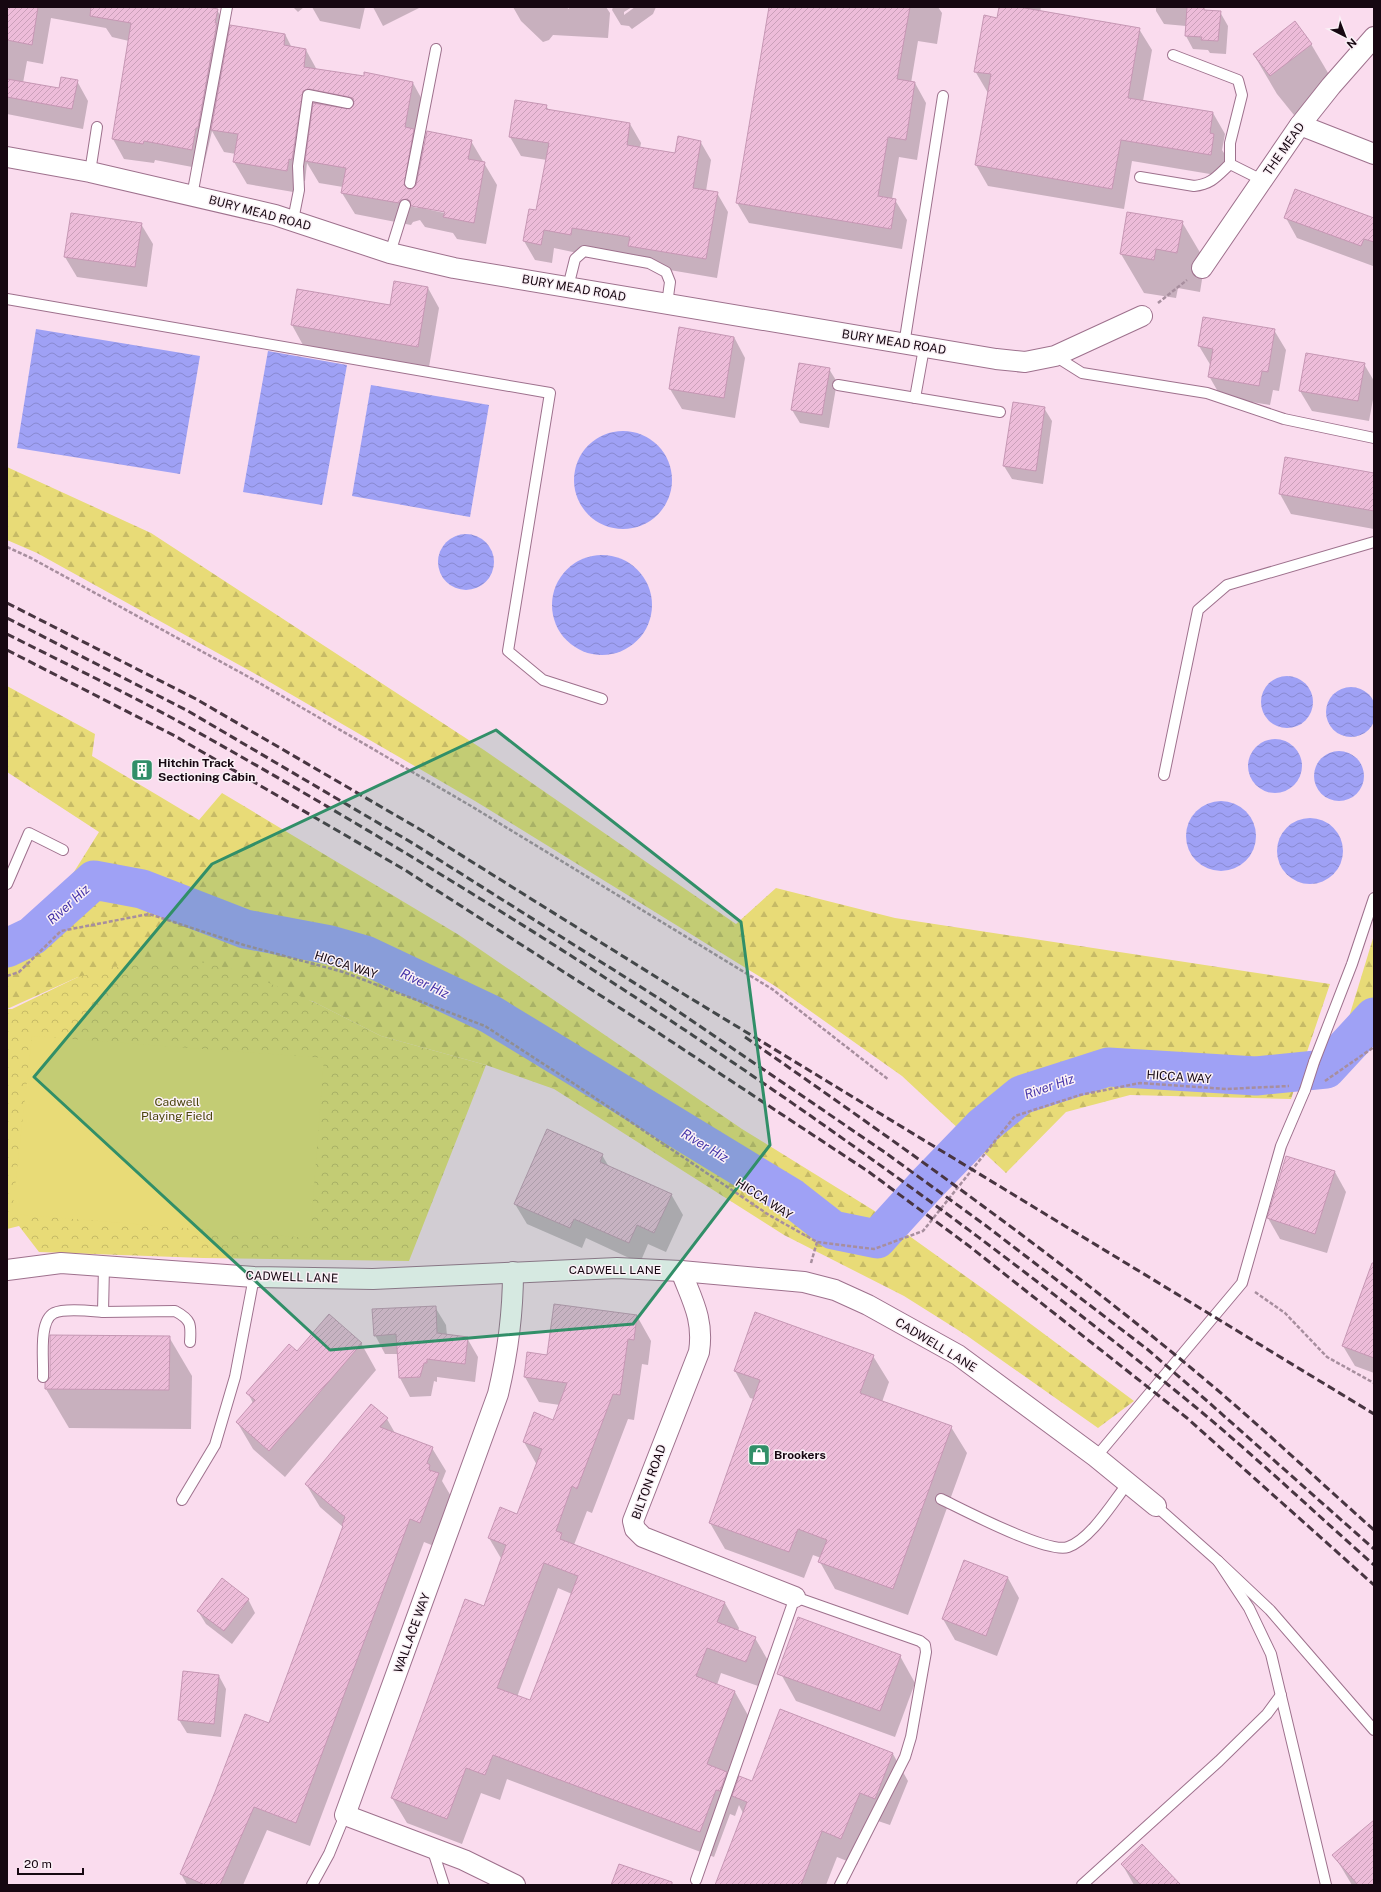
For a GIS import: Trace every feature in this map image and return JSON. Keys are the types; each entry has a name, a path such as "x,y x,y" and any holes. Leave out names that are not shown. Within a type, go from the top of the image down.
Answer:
{"street":[{"name":"THE MEAD","path":"1202,268 1300,125 1331,86 1374,37"},
{"path":"1300,125 1374,154"},
{"name":"BURY MEAD ROAD","path":"7,157 90,172 292,220 390,253 454,268 904,345 996,359 1025,362 1055,356 1142,316"},
{"name":"CADWELL LANE","path":"7,1270 61,1263 254,1276 373,1279 617,1268 680,1270 804,1282 835,1290 868,1305 958,1355 1096,1457 1156,1506"},
{"name":"BILTON ROAD","path":"680,1270 701,1324 699,1352 634,1521 635,1529 643,1537 795,1597"},
{"name":"WALLACE WAY","path":"345,1815 498,1394 504,1367 512,1314 513,1272"},
{"path":"345,1815 464,1860 515,1885"}],"lane":[{"path":"192,196 227,7"},
{"path":"410,183 436,49"},
{"path":"1140,177 1194,186 1203,185 1211,182 1230,164 1230,144 1242,95 1238,80 1174,55"},
{"path":"292,220 299,190 298,166 308,95 348,103"},
{"path":"904,345 943,96"},
{"path":"90,172 97,127"},
{"path":"1230,164 1262,180"},
{"path":"390,253 405,204"},
{"path":"568,287 575,259 584,251 649,263 666,272 670,282 667,304"},
{"path":"7,299 550,393 508,651 543,680 602,699"},
{"path":"915,398 924,348"},
{"path":"1055,356 1082,373 1207,393 1284,419 1374,438"},
{"path":"838,385 1000,412"},
{"path":"1164,775 1198,610 1227,585 1374,542"},
{"path":"7,884 10,867 29,833 63,850"},
{"path":"1096,1457 1242,1283 1282,1146 1306,1090 1314,1062 1352,964 1374,898"},
{"path":"103,1312 104,1266"},
{"path":"182,1500 215,1445 235,1377 254,1276"},
{"path":"43,1377 44,1327 47,1319 54,1313 62,1311 175,1311 184,1316 189,1322 191,1328 190,1342"},
{"path":"941,1499 1034,1542 1055,1548 1068,1547 1082,1539 1093,1529 1128,1483"},
{"path":"1156,1506 1270,1610 1374,1730"},
{"path":"1218,1561 1249,1608 1271,1654 1326,1885"},
{"path":"696,1880 795,1597 920,1641 925,1645 926,1652 912,1737 905,1757 840,1885"},
{"path":"1082,1885 1219,1761 1267,1714 1281,1695"},
{"path":"312,1885 329,1854 345,1815"},
{"path":"432,1848 444,1885"}],"path":[{"path":"1142,316 1202,268"},
{"path":"7,547 38,562 256,681 471,806 772,989 889,1080"},
{"name":"HICCA WAY","path":"7,976 19,972 61,931 149,914 244,945 343,972 485,1026 576,1085 769,1215 817,1242 874,1249 923,1231 1015,1116 1080,1095 1140,1083 1226,1089 1291,1086"},
{"path":"1320,1084 1374,1047"},
{"path":"810,1265 817,1242"},
{"path":"1242,1283 1285,1313 1327,1357 1374,1383"}],"highlighted area":[{"path":"496,730 741,922 770,1145 633,1324 330,1350 34,1077 212,864"}],"green space":[{"path":"7,467 151,533 484,750 736,924 776,888 895,918 1330,984 1291,1099 1130,1095 1066,1112 1006,1173 902,1076 775,986 475,801 261,677 37,553 7,540"},
{"path":"7,686 95,734 92,756 199,820 222,793 459,935 742,1129 873,1210 989,1293 1134,1401 1098,1428 966,1335 904,1296 784,1235 554,1089 486,1065 381,1036 312,1001 78,977 7,1009 7,938 40,926 99,832 7,772"},
{"path":"1374,935 1374,1020 1346,1027"},
{"name":"Cadwell Playing Field","path":"191,960 241,971 318,1004 381,1036 486,1065 409,1261 203,1258 39,1252 19,1226 7,1229 7,1009 12,1009 78,977 133,961"},
{"path":"32,1036 324,1058 310,1238 12,1214"}],"water":[{"path":"36,329 200,356 180,474 17,448"},
{"path":"268,351 347,365 322,505 243,492"},
{"path":"371,385 489,405 470,517 352,496"},
{"path":"623,431 642,435 658,445 668,461 672,480 668,499 658,515 642,525 623,529 604,525 588,515 578,499 574,480 578,461 588,445 604,435"},
{"path":"466,534 477,536 486,542 492,551 494,562 492,573 486,582 477,588 466,590 455,588 446,582 440,573 438,562 440,551 446,542 455,536"},
{"path":"602,555 621,559 638,569 648,586 652,605 648,624 638,641 621,651 602,655 583,651 566,641 556,624 552,605 556,586 566,569 583,559"},
{"path":"1282,676 1292,676 1302,680 1309,687 1313,697 1313,707 1309,717 1302,724 1292,728 1282,728 1272,724 1265,717 1261,707 1261,697 1265,687 1272,680"},
{"path":"1346,687 1356,687 1369,694 1376,707 1376,717 1369,730 1356,737 1346,737 1337,733 1330,726 1326,717 1326,707 1330,698 1337,691"},
{"path":"1275,739 1285,741 1294,747 1300,756 1302,766 1300,776 1294,785 1285,791 1275,793 1265,791 1256,785 1250,776 1248,766 1250,756 1256,747 1265,741"},
{"path":"1334,751 1344,751 1357,758 1364,771 1364,781 1357,794 1344,801 1334,801 1325,797 1318,790 1314,781 1314,771 1318,762 1325,755"},
{"path":"1221,801 1234,804 1246,811 1253,823 1256,836 1253,849 1246,861 1234,868 1221,871 1208,868 1196,861 1189,849 1186,836 1189,823 1196,811 1208,804"},
{"path":"1310,818 1323,821 1333,828 1340,838 1343,851 1340,864 1333,874 1323,881 1310,884 1297,881 1287,874 1280,864 1277,851 1280,838 1287,828 1297,821"}],"building":[{"path":"7,7 38,7 32,45 7,40"},
{"path":"91,7 207,7 218,9 215,23 217,23 198,128 196,128 192,150 144,141 143,144 112,139 131,23 90,16"},
{"path":"769,7 910,7 897,79 915,82 906,140 888,137 878,196 896,199 891,229 736,203"},
{"path":"999,7 1019,7 1140,28 1128,98 1213,112 1210,133 1214,134 1211,155 1121,140 1112,189 975,165 991,74 974,72 984,15 997,18"},
{"path":"1187,7 1204,7 1204,10 1221,11 1218,41 1201,40 1202,37 1185,36"},
{"path":"1295,21 1312,44 1270,76 1253,54"},
{"path":"230,25 285,34 284,45 306,49 304,67 364,76 364,72 413,82 405,127 414,129 404,185 408,189 412,189 416,185 427,131 472,140 468,159 485,162 474,223 443,217 445,212 411,206 410,201 407,199 401,200 399,203 341,193 346,168 305,161 313,103 350,109 354,104 353,98 309,89 303,91 292,160 289,159 287,171 233,162 238,134 211,130"},
{"path":"61,77 78,80 72,109 7,97 7,79 59,88"},
{"path":"515,100 547,105 546,109 630,123 627,145 675,153 678,136 701,141 693,188 718,192 706,259 628,246 630,237 572,228 571,235 544,230 541,245 523,241 529,209 536,210 549,143 509,137"},
{"path":"1295,189 1374,218 1374,242 1364,239 1361,246 1284,218"},
{"path":"1127,212 1183,221 1177,253 1156,249 1154,260 1120,254"},
{"path":"71,213 142,223 135,267 64,257"},
{"path":"394,281 428,287 418,347 291,325 297,289 390,305"},
{"path":"1203,317 1275,329 1268,372 1262,371 1259,386 1208,377 1213,349 1198,346"},
{"path":"679,327 734,337 724,398 669,389"},
{"path":"1306,353 1365,363 1358,401 1299,391"},
{"path":"799,363 830,368 822,415 791,410"},
{"path":"1013,402 1045,407 1036,471 1003,466"},
{"path":"1285,457 1374,473 1374,511 1279,494"},
{"path":"547,1129 603,1154 600,1162 672,1194 654,1233 637,1225 629,1243 574,1219 570,1228 514,1204"},
{"path":"1286,1156 1335,1171 1315,1234 1267,1218"},
{"path":"1372,1263 1374,1263 1374,1358 1342,1346"},
{"path":"554,1304 637,1315 634,1340 628,1339 620,1395 613,1394 577,1489 572,1486 556,1531 562,1533 560,1539 725,1602 717,1622 756,1637 746,1662 707,1648 696,1676 735,1691 707,1764 727,1772 720,1791 716,1790 700,1832 493,1755 485,1775 466,1768 447,1819 391,1798 465,1599 484,1606 506,1545 488,1538 500,1507 517,1514 542,1449 523,1442 534,1412 553,1420 567,1383 524,1377 527,1352 547,1355","holes":["544,1563 578,1576 530,1700 497,1688"]},
{"path":"436,1306 437,1333 468,1337 465,1364 427,1359 427,1363 424,1363 420,1377 399,1378 396,1334 374,1336 372,1309"},
{"path":"755,1312 874,1355 860,1393 952,1426 893,1589 818,1562 827,1540 798,1529 789,1552 709,1523 760,1380 734,1371"},
{"path":"329,1314 362,1343 269,1451 236,1422 255,1400 246,1393 289,1344 297,1351"},
{"path":"50,1335 170,1336 169,1390 45,1389 45,1383 50,1377"},
{"path":"371,1404 388,1418 380,1427 433,1447 427,1463 430,1465 429,1470 439,1473 420,1523 410,1519 296,1823 254,1807 220,1885 205,1885 180,1874 215,1792 245,1714 269,1723 343,1526 345,1517 305,1484"},
{"path":"964,1560 1008,1577 986,1636 942,1619"},
{"path":"222,1578 249,1599 224,1631 197,1611"},
{"path":"798,1617 901,1655 880,1711 777,1674"},
{"path":"183,1671 219,1675 214,1724 178,1720"},
{"path":"780,1709 893,1753 875,1799 860,1793 841,1839 822,1831 801,1885 715,1885 747,1802 732,1796 739,1776 752,1781"},
{"path":"1374,1820 1374,1885 1358,1885 1332,1855"},
{"path":"1142,1844 1181,1885 1141,1885 1121,1864"},
{"path":"619,1864 672,1882 672,1885 611,1885"}],"waterway":[{"name":"River Hiz","path":"7,948 32,936 94,880 142,889 245,929 330,945 365,955 490,1014 792,1198 833,1230 877,1239 926,1185 983,1126 1021,1095 1108,1067 1256,1076 1326,1069 1374,1017"}],"railway":[{"path":"7,603 196,699 421,830 677,990 1374,1414"},
{"path":"7,618 188,711 414,844 663,1001 883,1151 985,1225 1147,1349 1374,1549"},
{"path":"7,634 163,713 317,801 448,879 577,959 704,1043 829,1129 953,1218 1074,1310 1216,1424 1374,1565"},
{"path":"7,650 175,736 405,870 648,1026 869,1172 969,1246 1187,1418 1374,1585"},
{"path":"745,1037 984,1207 1159,1341 1255,1423 1374,1530"}],"place":[{"name":"Hitchin Track Sectioning Cabin","path":"142,770"},
{"name":"Brookers","path":"759,1455"}]}
